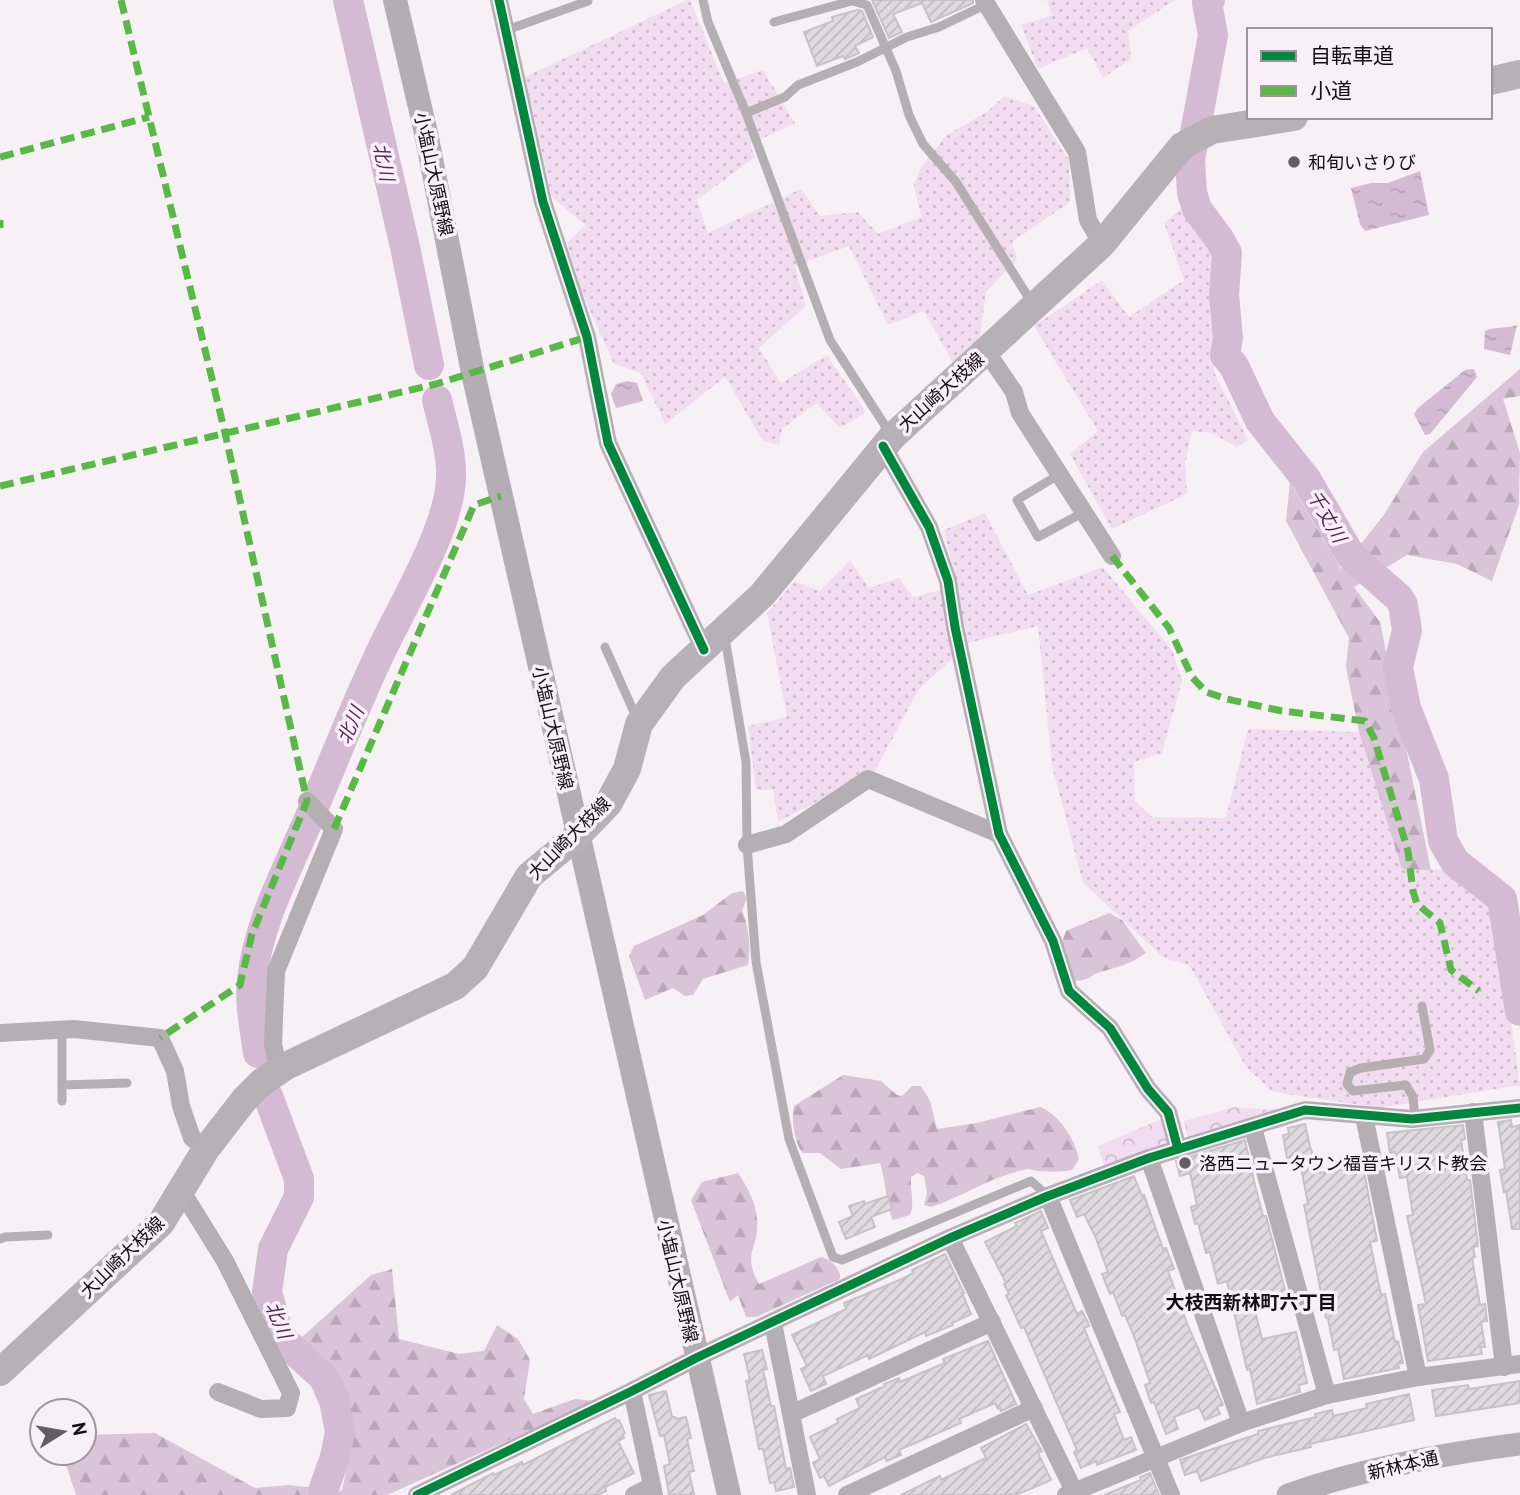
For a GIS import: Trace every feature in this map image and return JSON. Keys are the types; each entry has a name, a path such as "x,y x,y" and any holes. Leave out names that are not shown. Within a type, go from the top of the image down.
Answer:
{"main road":[{"name":"小塩山大原野線","path":"395,0 426,133 476,387 729,1495"},
{"path":"1492,81 1520,74"},
{"name":"大山崎大枝線","path":"0,1372 161,1223 206,1149 244,1100 262,1083 279,1071 455,986 475,968 529,876 577,836 608,804 627,769 639,724 673,677 762,595 887,441 1102,244 1182,146 1212,130 1281,119"}],"street":[{"path":"499,0 543,202 587,337 608,443 714,640"},
{"path":"986,2 1077,152 1088,220 1102,244"},
{"path":"986,351 1014,392 1020,413 1112,556"},
{"path":"887,441 929,527 948,581 999,834 1053,941 1069,990 1110,1028 1148,1089 1168,1112 1178,1149"},
{"path":"747,845 786,834 868,779 999,834"},
{"path":"279,1071 273,1044 276,971 334,829 307,801"},
{"path":"0,1033 62,1030 160,1038 175,1071 181,1107 192,1138 206,1149"},
{"path":"417,1495 696,1358 950,1238 1048,1196 1149,1158 1305,1110 1415,1118 1518,1108"},
{"path":"950,1238 1034,1409 1070,1493 1241,1423 1326,1395 1418,1377 1512,1366 1473,1112"},
{"path":"1364,1116 1418,1377"},
{"path":"1253,1128 1326,1395"},
{"path":"1149,1158 1241,1423"},
{"path":"181,1190 225,1261 290,1393 287,1408 261,1409 218,1392"},
{"path":"1048,1196 1171,1495"},
{"path":"791,1414 992,1322"},
{"path":"773,1323 807,1495"},
{"path":"632,1391 653,1491 634,1495"},
{"path":"847,1495 1034,1409"},
{"name":"新林本通","path":"1288,1495 1456,1452 1520,1444"}],"lane":[{"path":"703,0 708,22 746,113 830,340 887,441"},
{"path":"504,31 588,1"},
{"path":"774,22 852,1 867,5 896,71 909,116 923,144 956,182 1034,307"},
{"path":"746,113 785,97 798,85 857,62 907,37 939,27 986,2"},
{"path":"1060,474 1017,499 1038,537 1084,512"},
{"path":"714,640 746,762 747,845 756,962 789,1139 833,1257 842,1260 1031,1181 1048,1196"},
{"path":"605,647 639,724"},
{"path":"1415,1118 1413,1097 1405,1085 1353,1091 1347,1084 1350,1072 1360,1068 1424,1059 1430,1050 1422,1006"},
{"path":"62,1030 62,1101"},
{"path":"62,1085 127,1083"},
{"path":"0,1240 5,1237 48,1235"}],"green space":[{"path":"690,0 724,83 763,70 795,123 750,144 755,157 697,200 708,233 801,189 820,216 858,212 878,234 921,217 914,185 921,167 947,135 987,112 1004,96 1034,106 1069,160 1070,202 1012,242 1017,260 986,292 979,343 954,365 924,311 888,325 849,246 795,266 806,306 759,348 781,383 827,355 866,412 840,428 817,403 782,429 779,445 763,441 725,377 665,424 641,373 614,364 578,284 567,243 585,225 552,197 525,77"},
{"path":"1047,0 1175,0 1128,31 1131,59 1103,78 1087,48 1038,69 1021,25 1052,15"},
{"path":"1184,206 1216,252 1214,372 1248,440 1237,447 1212,433 1192,431 1185,464 1187,494 1112,529 1070,454 1098,431 1034,326 1102,280 1129,317 1184,280 1164,223"},
{"path":"1520,369 1520,396 1503,399 1520,453 1519,505 1492,581 1457,564 1407,555 1354,587 1380,622 1431,870 1402,869 1359,732 1346,667 1349,638 1286,521 1290,482 1341,569 1383,516 1423,452"},
{"path":"985,513 1028,595 1103,567 1172,650 1182,681 1162,753 1134,762 1135,801 1152,817 1226,818 1248,729 1359,732 1402,868 1447,870 1495,906 1520,1085 1380,1108 1273,1092 1246,1067 1189,965 1164,958 1083,883 1052,766 1038,626 971,642 919,689 875,771 778,822 773,790 756,790 748,726 787,717 767,613 795,581 820,591 850,560 869,588 899,578 913,597 957,586 944,530"},
{"path":"743,891 747,899 742,910 749,937 748,965 703,979 693,995 685,996 673,988 645,1000 629,956 634,946 703,915 732,893"},
{"path":"1109,913 1122,920 1146,953 1124,965 1075,981 1060,948 1066,931"},
{"path":"843,1075 881,1081 902,1096 912,1086 921,1086 930,1101 937,1129 977,1123 1040,1107 1054,1115 1065,1128 1079,1159 1072,1170 1051,1172 1028,1169 1011,1173 931,1207 924,1205 927,1193 924,1176 917,1173 911,1177 910,1215 893,1220 880,1163 841,1169 820,1153 802,1153 797,1142 793,1124 794,1106"},
{"path":"1235,1107 1299,1112 1189,1143 1184,1121"},
{"path":"1166,1117 1174,1148 1106,1171 1098,1146"},
{"path":"738,1173 745,1183 756,1213 757,1229 751,1257 759,1284 821,1257 835,1265 840,1279 756,1317 746,1317 738,1295 730,1302 691,1200 702,1182"},
{"path":"392,1269 399,1339 459,1354 484,1351 497,1325 518,1339 530,1360 524,1399 533,1414 575,1399 596,1401 387,1495 76,1495 67,1467 98,1467 98,1435 155,1433 255,1488 289,1485 342,1491 348,1460 315,1396 302,1337 371,1275"}],"water":[{"path":"1420,171 1429,215 1365,231 1360,224 1351,188 1371,183 1388,183"},
{"path":"1517,325 1510,355 1484,349 1485,331"},
{"path":"1474,369 1477,377 1430,434 1425,435 1414,414 1418,408 1465,370"},
{"path":"627,381 637,383 643,401 616,408 611,394 616,384"}],"building":[{"path":"872,0 973,0 973,3 931,22 922,3 893,14 902,32 889,38"},
{"path":"862,11 873,37 855,46 859,53 817,66 804,32 833,21 832,17"},
{"path":"1511,1120 1512,1127 1520,1125 1520,1229 1512,1229 1500,1170 1505,1169 1498,1122"},
{"path":"1305,1124 1313,1156 1317,1156 1320,1173 1363,1166 1377,1241 1370,1242 1381,1295 1385,1294 1395,1342 1398,1341 1403,1363 1398,1364 1399,1368 1344,1379 1338,1349 1334,1350 1326,1318 1304,1205 1308,1204 1300,1162 1288,1164 1283,1135 1289,1134 1288,1128"},
{"path":"1463,1125 1465,1139 1461,1140 1467,1180 1470,1180 1478,1246 1473,1247 1475,1257 1472,1258 1480,1305 1485,1304 1487,1321 1481,1322 1485,1347 1480,1347 1482,1354 1428,1361 1418,1305 1426,1304 1407,1216 1413,1215 1407,1177 1400,1178 1395,1152 1390,1153 1387,1133"},
{"path":"1245,1140 1263,1216 1266,1216 1286,1294 1253,1303 1262,1339 1296,1332 1307,1383 1299,1385 1300,1392 1257,1404 1227,1281 1218,1284 1210,1252 1206,1253 1198,1223 1195,1224 1191,1207 1197,1205 1190,1173 1180,1176 1176,1161"},
{"path":"1134,1176 1142,1196 1144,1195 1163,1249 1166,1248 1174,1269 1168,1271 1188,1326 1223,1405 1217,1407 1220,1414 1205,1420 1199,1407 1174,1417 1178,1429 1166,1434 1145,1385 1150,1383 1134,1336 1102,1274 1108,1272 1095,1236 1084,1214 1077,1217 1070,1200"},
{"path":"888,1196 892,1209 871,1217 875,1227 846,1239 839,1222 853,1216 849,1206"},
{"path":"1041,1211 1048,1228 1041,1231 1077,1314 1082,1311 1088,1323 1089,1326 1084,1328 1120,1412 1114,1414 1124,1440 1131,1437 1136,1450 1097,1465 1096,1461 1081,1468 1074,1452 1077,1450 1024,1327 1021,1328 1006,1295 1009,1294 1004,1284 1006,1283 985,1242"},
{"path":"945,1254 971,1314 952,1323 953,1325 926,1336 925,1332 869,1359 868,1355 823,1376 826,1384 811,1391 801,1369 807,1366 792,1335 846,1309 844,1303 902,1279 913,1273 912,1270"},
{"path":"988,1341 1016,1404 1001,1411 995,1403 959,1419 961,1423 899,1450 901,1455 887,1461 885,1457 829,1486 824,1476 820,1478 813,1463 820,1459 810,1437 860,1408 856,1399 885,1386 884,1384 899,1378 900,1382 945,1363 943,1359"},
{"path":"762,1350 767,1369 763,1370 771,1406 774,1406 786,1469 790,1468 794,1487 776,1491 774,1482 770,1483 763,1449 759,1449 746,1381 750,1380 744,1354"},
{"path":"1520,1381 1520,1403 1436,1416 1432,1390 1468,1385 1469,1389"},
{"path":"666,1391 672,1417 686,1417 691,1438 687,1439 694,1471 689,1472 694,1495 669,1495 664,1466 670,1464 664,1435 660,1436 649,1395"},
{"path":"1409,1394 1414,1420 1310,1444 1311,1447 1264,1458 1201,1481 1197,1471 1185,1475 1180,1460 1258,1434 1258,1431 1316,1417 1315,1414 1332,1410 1333,1416 1367,1408 1366,1404"},
{"path":"615,1418 619,1420 625,1433 624,1438 618,1441 634,1473 605,1487 606,1491 598,1495 451,1495 493,1473 494,1475 522,1462 523,1465"},
{"path":"1026,1424 1042,1451 1038,1453 1051,1480 1016,1495 901,1495 940,1476 941,1480 986,1458 981,1448"},
{"path":"1150,1473 1159,1495 1104,1495 1141,1480 1140,1477"}],"waterway":[{"name":"北川","path":"348,0 405,247 429,365"},
{"name":"千丈川","path":"1210,0 1207,3 1213,35 1190,160 1192,193 1197,209 1227,253 1224,295 1228,338 1225,355 1234,366 1260,421 1306,479 1351,556 1399,598 1403,605 1407,630 1398,667 1406,708 1434,779 1443,841 1455,862 1502,899 1520,1011"},
{"name":"北川","path":"258,1053 251,988 255,959 266,921 366,683 428,558 444,516 451,468 437,400"},
{"name":"北川","path":"268,1096 299,1179 299,1197 273,1249 267,1292 277,1328 284,1341 323,1377 333,1395 340,1432 324,1495"}],"marked path":[{"path":"121,0 225,433 307,801 252,934 240,985 160,1038"},
{"path":"0,157 149,117"},
{"path":"0,220 0,228"},
{"path":"0,486 436,384 587,337"},
{"path":"334,829 474,505 501,496"},
{"path":"1112,556 1169,628 1192,677 1206,692 1282,711 1365,721 1374,738 1408,851 1417,904 1440,923 1451,970 1479,991"}],"cycle path":[{"path":"499,0 543,202 587,337 608,443 704,650"},
{"path":"883,446 929,527 948,581 955,627 999,834 1053,941 1069,991 1110,1028 1148,1089 1168,1112 1178,1149"},
{"path":"417,1495 696,1358 950,1238 1048,1196 1149,1158 1305,1110 1412,1119 1520,1108"}],"place":[{"name":"和旬いさりび","path":"1294,162"},
{"name":"洛西ニュータウン福音キリスト教会","path":"1185,1163"}],"district":[{"name":"大枝西新林町六丁目","path":"1251,1302"}]}
